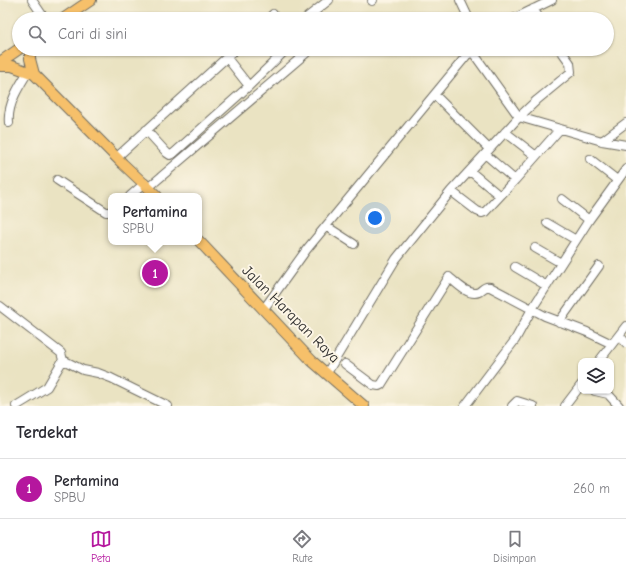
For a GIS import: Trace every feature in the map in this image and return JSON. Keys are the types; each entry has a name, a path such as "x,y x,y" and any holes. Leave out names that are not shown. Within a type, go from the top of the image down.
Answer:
{"main road":[{"path":"73,12 91,0"},
{"path":"0,62 12,54"},
{"path":"30,56 31,72"},
{"path":"0,66 12,66 31,72 154,193"},
{"name":"Jalan Harapan Raya","path":"202,244 312,360 364,406"}],"street":[{"path":"32,0 40,12"},
{"path":"314,12 329,0"},
{"path":"460,0 466,12"},
{"path":"527,12 552,0"},
{"path":"146,130 167,153 170,155 174,154 280,56"},
{"path":"135,193 147,185 303,56"},
{"path":"263,310 300,258 466,56"},
{"path":"475,56 519,117 602,141 626,145"},
{"path":"328,373 396,259 451,191 519,117 571,72 570,64 565,56"},
{"path":"117,157 227,58 249,86"},
{"path":"9,124 10,109 21,83 31,72"},
{"path":"435,95 515,180"},
{"path":"602,141 626,123"},
{"path":"451,191 477,211 482,213 485,212 560,129"},
{"path":"505,132 536,156"},
{"path":"590,159 617,180"},
{"path":"465,406 515,340 532,309 561,263 589,220 626,169"},
{"path":"470,171 500,196"},
{"path":"57,180 108,212"},
{"path":"562,199 589,220"},
{"path":"547,223 576,240"},
{"path":"326,226 354,244"},
{"path":"535,248 561,263"},
{"path":"559,322 599,266"},
{"path":"515,267 547,286"},
{"path":"345,364 373,385 381,385 449,277 469,292 474,293 490,287 544,316 588,332 612,344"},
{"path":"0,306 61,353 63,360 47,387 16,406"},
{"path":"601,358 626,326"},
{"path":"619,335 626,343"},
{"path":"63,360 83,370 98,373 111,378 168,406"},
{"path":"565,406 578,389"},
{"path":"608,394 620,406"},
{"path":"512,406 517,401 533,406"}],"place":[{"name":"Pertamina","path":"155,273"}]}
